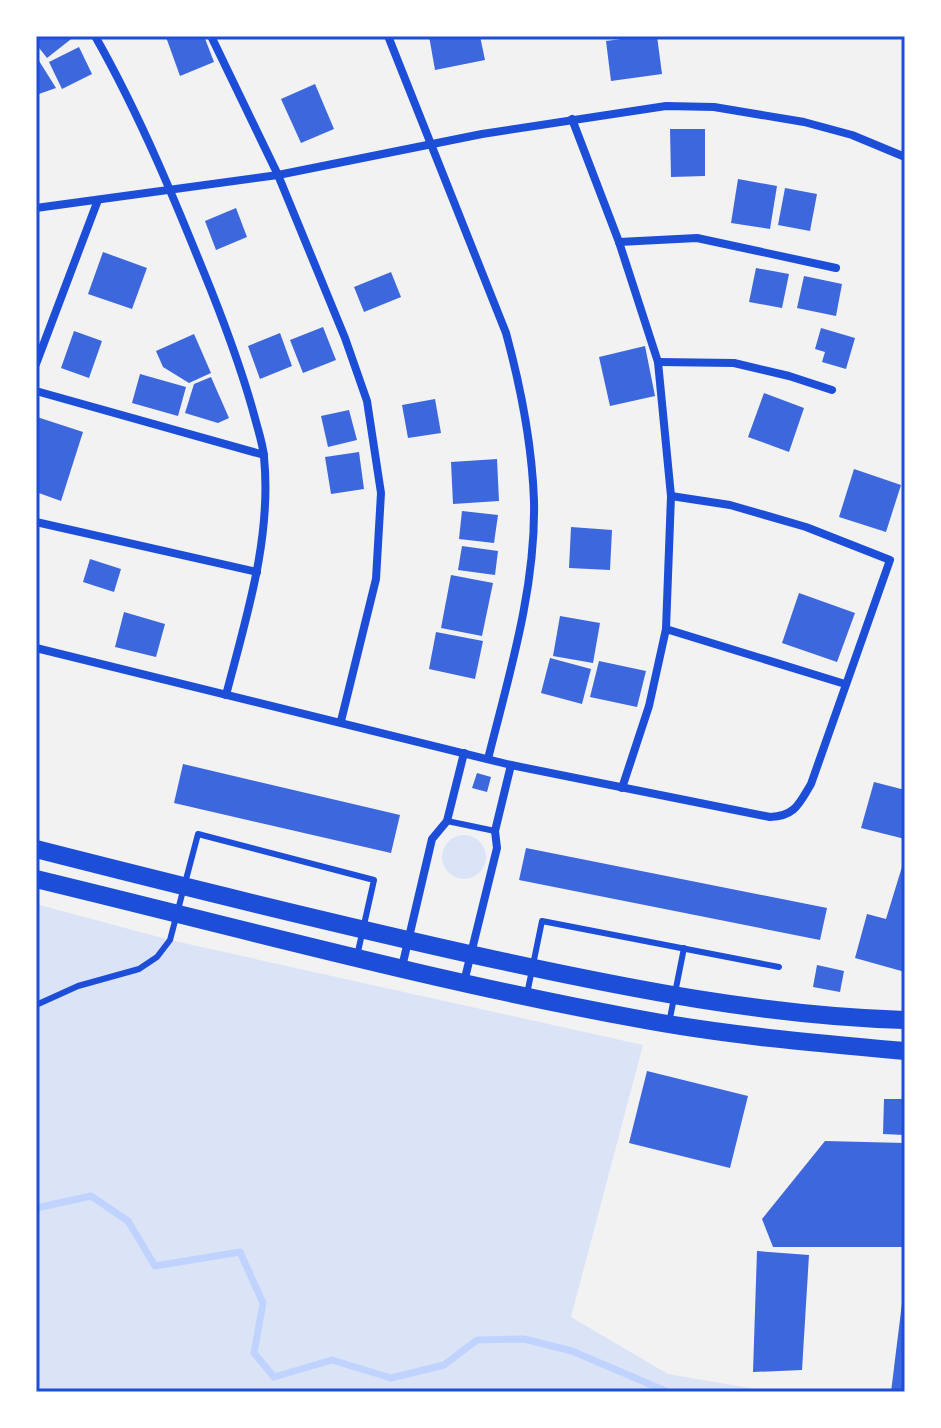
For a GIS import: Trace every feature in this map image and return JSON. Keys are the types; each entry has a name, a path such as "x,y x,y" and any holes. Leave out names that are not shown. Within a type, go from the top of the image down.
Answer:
{"main road":[{"path":"36,849 533,968 675,995 862,1019 905,1020"},
{"path":"36,879 464,982 669,1024 769,1039 905,1051"},
{"path":"858,1047 862,1019"}],"street":[{"path":"95,36 121,82 171,192 229,334 264,455 265,508 257,572 226,695"},
{"path":"211,36 278,175 345,338 367,401 381,493 376,579 341,721"},
{"path":"388,36 506,333 516,369 528,439 534,503 531,558 519,629 488,759"},
{"path":"36,208 278,175 572,119 666,106 714,107 804,122 852,135 905,157"},
{"path":"572,119 619,242 658,362 671,496 666,629 649,706 622,788"},
{"path":"36,364 98,200"},
{"path":"619,242 697,238 836,268"},
{"path":"658,362 734,363 832,390"},
{"path":"36,391 264,455"},
{"path":"36,648 511,765 770,817 784,817 796,808 811,784 890,560 806,527 730,505 671,496"},
{"path":"36,522 257,572"},
{"path":"666,629 845,684"},
{"path":"402,967 432,839 447,821 464,753"},
{"path":"464,982 497,848 495,831 511,765"}],"lane":[{"path":"447,821 495,831"},
{"path":"36,1005 78,986 139,969 157,957 170,940 198,834 374,880 357,956"},
{"path":"527,995 542,921 779,967"},
{"path":"669,1024 684,948"}],"shaded area":[{"path":"464,835 480,841 486,857 480,873 464,879 448,873 442,857 448,841"},
{"path":"36,904 170,940 643,1045 571,1317 668,1374 773,1392 36,1392"}],"building":[{"path":"36,36 75,36 47,58 36,44"},
{"path":"204,36 214,62 180,76 166,37"},
{"path":"429,36 480,36 485,60 435,70"},
{"path":"657,36 662,74 611,81 606,41"},
{"path":"79,47 92,74 62,89 49,62"},
{"path":"36,56 56,88 36,95"},
{"path":"315,84 334,129 301,143 281,99"},
{"path":"670,129 705,129 705,176 671,177"},
{"path":"738,179 777,186 770,229 731,223"},
{"path":"785,188 817,194 810,231 778,225"},
{"path":"236,208 247,237 216,250 205,221"},
{"path":"103,252 147,268 132,309 88,294"},
{"path":"756,268 789,274 782,308 749,302"},
{"path":"391,272 401,297 364,312 354,287"},
{"path":"804,276 842,284 836,316 797,308"},
{"path":"323,327 336,360 303,373 290,340"},
{"path":"821,328 855,338 846,369 822,362 825,352 815,349"},
{"path":"74,331 102,341 89,378 61,368"},
{"path":"280,333 292,366 260,379 248,346"},
{"path":"194,334 211,373 189,383 163,367 156,351"},
{"path":"645,346 655,396 610,406 599,357"},
{"path":"140,374 186,387 178,416 132,403"},
{"path":"211,377 229,418 218,423 185,413 194,384"},
{"path":"764,393 804,408 789,452 748,437"},
{"path":"435,399 441,433 408,438 402,405"},
{"path":"349,410 357,440 328,447 321,416"},
{"path":"37,417 83,432 61,501 36,492"},
{"path":"359,452 364,489 331,494 325,457"},
{"path":"497,459 499,501 453,504 451,462"},
{"path":"854,469 901,485 886,532 839,517"},
{"path":"462,511 498,515 494,543 459,539"},
{"path":"571,527 612,530 610,570 569,568"},
{"path":"462,546 498,551 495,575 458,570"},
{"path":"90,559 121,569 114,592 83,582"},
{"path":"451,575 493,583 482,636 441,628"},
{"path":"799,593 855,613 837,662 782,643"},
{"path":"124,612 165,624 156,657 115,647"},
{"path":"560,616 600,623 593,663 553,656"},
{"path":"436,632 483,641 475,679 429,669"},
{"path":"550,658 591,669 582,704 541,693"},
{"path":"599,661 646,671 637,707 590,697"},
{"path":"183,764 400,815 391,853 174,803"},
{"path":"477,773 491,777 487,792 472,788"},
{"path":"874,782 905,790 905,839 861,828"},
{"path":"526,848 827,908 820,940 519,880"},
{"path":"905,857 905,972 855,958 867,914 886,919"},
{"path":"817,965 844,971 840,992 813,987"},
{"path":"647,1071 748,1096 730,1168 629,1143"},
{"path":"884,1099 905,1099 905,1135 883,1134"},
{"path":"825,1141 905,1143 905,1247 773,1247 762,1219"},
{"path":"757,1251 809,1255 802,1370 753,1372"},
{"path":"903,1295 905,1392 891,1392"}],"waterway":[{"path":"36,1208 91,1196 128,1221 155,1266 240,1252 263,1303 254,1353 274,1377 332,1360 391,1378 444,1365 477,1340 524,1339 572,1351 668,1392"}]}
